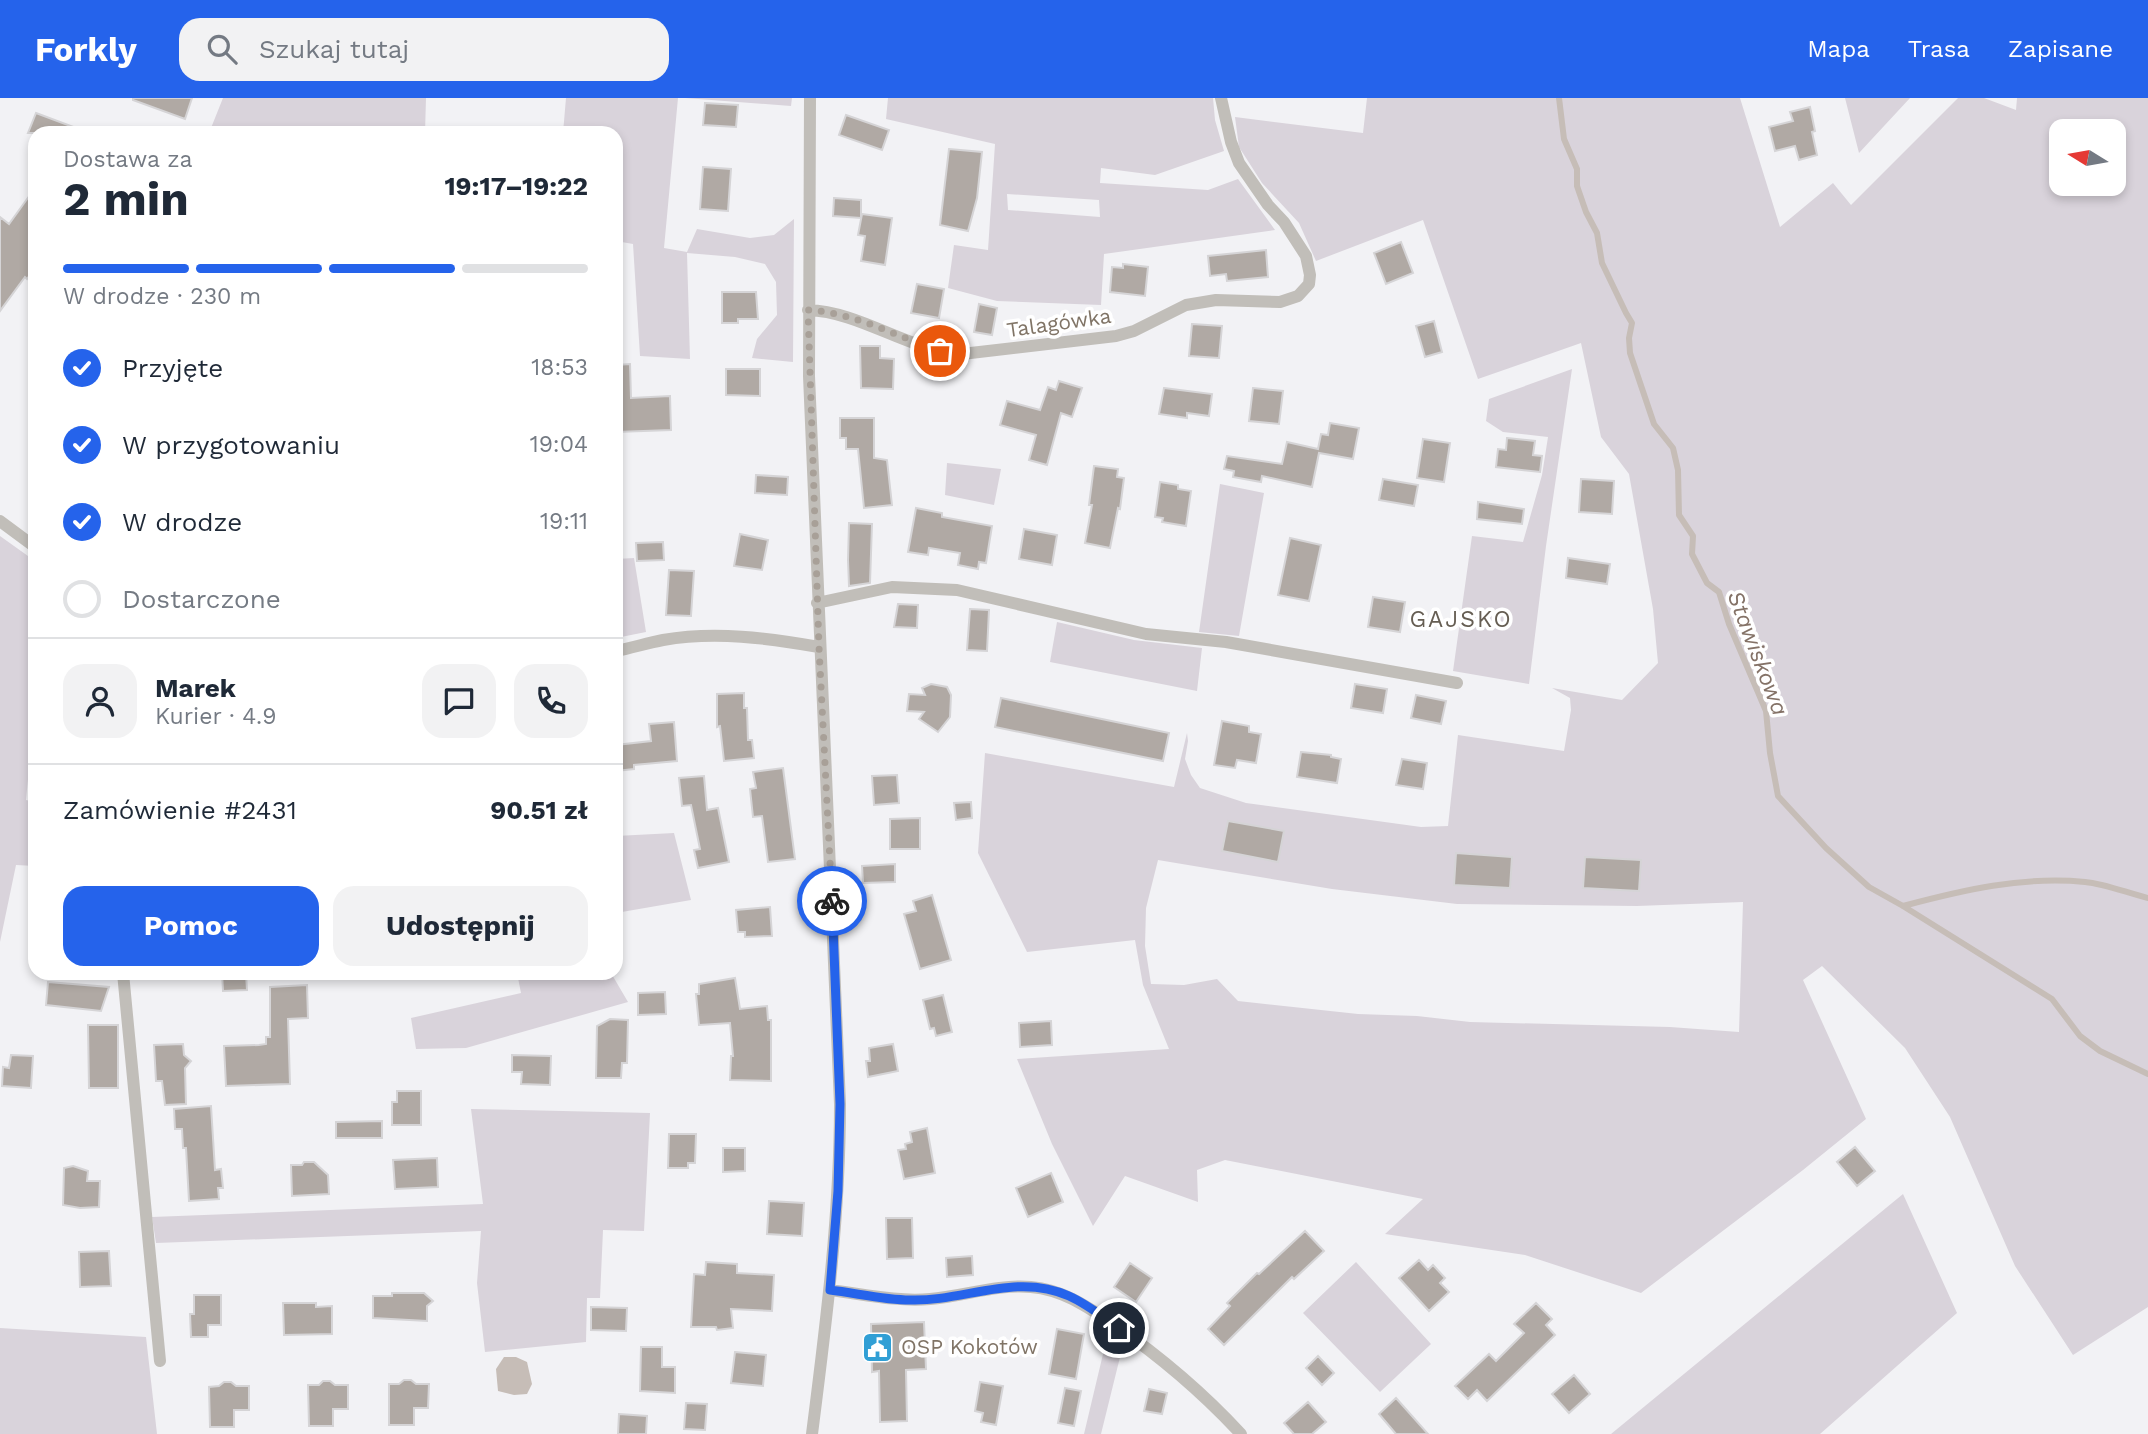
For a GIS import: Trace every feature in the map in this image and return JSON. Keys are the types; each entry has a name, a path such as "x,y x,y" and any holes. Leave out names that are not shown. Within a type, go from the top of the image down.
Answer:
{"street":[{"path":"810,98 808,310 817,603 840,1104 838,1191 830,1290 812,1434"},
{"name":"Talagówka","path":"808,310 822,310 940,351 962,354 1116,336 1144,326 1179,307 1198,302 1280,302 1298,296 1308,284 1310,275 1306,256 1239,163 1230,142 1222,98"},
{"path":"0,521 28,542"},
{"path":"817,603 892,587 957,590 1146,634 1226,642 1457,682"},
{"path":"623,650 665,640 708,636 759,637 819,647"},
{"path":"124,980 160,1361"},
{"path":"830,1290 909,1300 933,1299 1011,1286 1028,1286 1057,1292 1087,1306 1178,1372 1241,1434"}],"shaded area":[{"path":"223,98 426,98 425,126 212,126"},
{"path":"566,98 678,98 664,248 687,252 697,229 750,238 774,235 794,219 793,362 752,358 757,339 777,315 776,282 765,264 735,257 687,253 690,359 640,356 633,244 623,242 623,126 564,126"},
{"path":"685,98 792,98 791,106"},
{"path":"888,98 1213,98 1215,120 1224,151 1155,175 1101,168 1100,183 1208,190 1238,179 1275,230 1104,254 1101,305 997,301 948,288 954,245 988,250 995,144 886,119","holes":["1007,194 1099,200 1100,217 1008,210"]},
{"path":"1367,98 1740,98 1780,227 1833,183 1851,205 1958,98 1984,98 2016,110 2017,98 2148,98 2148,1307 2073,1355 2015,1266 1950,1117 1905,1048 1822,966 1803,980 1866,1119 1641,1293 1525,1255 1385,1234 1423,1199 1225,1160 1197,1170 1198,1202 1125,1176 1093,1226 1052,1144 1017,1059 1169,1049 1143,985 1135,940 1027,952 978,853 985,753 1174,787 1187,733 1185,759 1200,788 1246,803 1421,827 1448,826 1458,735 1564,751 1571,710 1570,698 1552,688 1622,700 1658,663 1653,609 1629,474 1601,437 1581,343 1478,379 1423,220 1316,261 1299,223 1262,183 1239,147 1235,117 1363,133","holes":["1158,860 1332,889 1457,904 1637,906 1743,902 1739,1032 1670,1027 1470,1022 1417,1016 1358,1014 1238,1001 1217,979 1184,985 1151,984 1145,946 1146,908"]},
{"path":"1845,98 1910,98 1859,153"},
{"path":"1572,369 1529,684 1453,671 1472,536 1523,542 1542,475 1548,437 1503,432 1486,421 1489,399"},
{"path":"947,463 1001,469 994,505 945,495"},
{"path":"1220,484 1264,493 1239,636 1199,632"},
{"path":"0,536 28,556 28,866 16,865 0,942"},
{"path":"634,558 646,632 623,637 623,559"},
{"path":"1057,622 1134,640 1202,648 1197,691 1050,662"},
{"path":"674,833 691,900 623,912 623,836"},
{"path":"518,980 615,980 628,1002 466,1048 416,1049 411,1018 521,993"},
{"path":"471,1109 650,1113 644,1231 603,1230 600,1298 587,1298 586,1342 485,1352 477,1283 481,1231 156,1243 152,1217 483,1204"},
{"path":"1903,1194 1957,1313 1820,1434 1611,1434"},
{"path":"1356,1262 1431,1344 1380,1392 1303,1313"},
{"path":"0,1328 146,1337 157,1434 0,1434"},
{"path":"1108,1333 1123,1345 1101,1434 1084,1434"},
{"path":"504,1357 516,1357 527,1362 532,1384 527,1394 514,1395 498,1391 496,1369"}],"building":[{"path":"133,98 192,98 185,119"},
{"path":"705,103 738,105 736,127 703,125"},
{"path":"1810,107 1817,155 1799,160 1795,146 1775,151 1769,127 1793,121 1790,112"},
{"path":"36,113 71,126 31,126"},
{"path":"846,115 889,130 882,150 839,135"},
{"path":"949,149 982,152 977,198 968,231 940,225"},
{"path":"703,167 731,169 728,211 700,209"},
{"path":"28,198 28,278 25,277 0,311 0,217 9,224"},
{"path":"834,198 861,200 861,218 833,216"},
{"path":"862,214 892,218 885,265 861,261 865,236 858,235"},
{"path":"1401,242 1413,273 1386,284 1374,253"},
{"path":"1266,250 1268,277 1227,281 1226,274 1210,276 1208,256"},
{"path":"1123,264 1148,267 1145,296 1110,292 1112,267 1123,268"},
{"path":"917,284 944,289 939,318 911,313"},
{"path":"722,292 756,292 758,319 738,319 738,323 722,323"},
{"path":"979,304 997,308 992,335 974,332"},
{"path":"1434,321 1442,352 1425,357 1416,326"},
{"path":"1192,324 1222,326 1219,358 1189,356"},
{"path":"860,346 880,346 880,358 894,359 893,389 861,388"},
{"path":"623,364 630,364 631,398 670,396 671,430 623,432"},
{"path":"726,369 760,369 760,396 726,395"},
{"path":"1059,381 1082,388 1072,417 1061,413 1047,465 1029,460 1036,435 1000,425 1007,401 1040,410 1048,387 1056,390"},
{"path":"1164,388 1212,394 1209,416 1187,413 1187,418 1159,414"},
{"path":"1253,388 1283,391 1279,424 1249,421"},
{"path":"840,418 874,418 874,458 887,460 892,505 864,508 858,449 846,449 846,438 840,438"},
{"path":"1330,423 1359,428 1353,459 1319,453 1312,487 1262,476 1261,482 1233,477 1234,471 1224,469 1227,456 1282,464 1287,442 1318,449 1321,434 1328,435"},
{"path":"1507,438 1535,441 1533,455 1542,456 1540,472 1496,467 1498,449 1506,450"},
{"path":"1423,439 1450,443 1444,482 1417,478"},
{"path":"1094,466 1118,469 1117,477 1124,478 1120,509 1118,508 1110,548 1085,543 1092,505 1089,505"},
{"path":"756,475 788,477 787,495 755,493"},
{"path":"1383,479 1418,485 1414,506 1379,500"},
{"path":"1581,479 1614,481 1612,514 1579,512"},
{"path":"1160,482 1178,485 1178,489 1191,491 1186,526 1162,522 1163,518 1155,517"},
{"path":"1478,502 1524,509 1522,524 1477,519"},
{"path":"916,508 942,513 942,517 992,526 986,563 979,562 978,569 958,565 960,553 929,548 928,555 908,552"},
{"path":"849,523 872,524 870,583 849,586"},
{"path":"1024,529 1057,535 1052,565 1019,559"},
{"path":"740,534 768,540 762,570 734,566"},
{"path":"1290,538 1321,545 1309,601 1278,595"},
{"path":"663,542 664,560 637,561 636,543"},
{"path":"1568,558 1610,564 1607,584 1566,578"},
{"path":"669,570 694,571 691,616 666,615"},
{"path":"1373,597 1405,602 1400,632 1368,627"},
{"path":"898,604 918,605 917,628 894,627"},
{"path":"970,609 989,610 987,651 967,650"},
{"path":"931,684 947,687 951,695 950,717 938,732 919,719 924,712 907,711 909,694 925,695 922,688"},
{"path":"1355,684 1387,689 1383,713 1351,708"},
{"path":"744,693 748,740 752,740 754,758 724,761 720,726 717,727 717,694"},
{"path":"1416,695 1446,701 1441,724 1411,718"},
{"path":"1001,698 1169,733 1163,761 995,727"},
{"path":"1222,721 1249,726 1249,732 1261,734 1256,763 1237,760 1235,768 1214,765"},
{"path":"674,722 677,761 634,765 634,769 623,770 623,744 651,741 649,724"},
{"path":"1301,752 1331,755 1341,759 1337,783 1297,777"},
{"path":"1402,759 1427,763 1423,789 1396,785"},
{"path":"783,768 795,859 768,862 762,816 753,817 750,789 756,788 753,772"},
{"path":"897,775 899,803 874,805 872,776"},
{"path":"704,776 707,810 718,808 729,862 698,868 694,850 700,849 691,805 682,806 679,778"},
{"path":"971,802 972,818 956,820 954,803"},
{"path":"920,818 920,849 890,849 890,819"},
{"path":"1228,821 1284,831 1278,862 1222,851"},
{"path":"1456,853 1512,857 1510,888 1454,885"},
{"path":"1585,857 1641,860 1639,891 1583,888"},
{"path":"895,864 895,882 863,883 862,866"},
{"path":"932,895 951,960 920,969 904,914 916,911 913,901"},
{"path":"770,907 772,936 745,937 745,932 738,932 736,910"},
{"path":"735,978 740,1009 767,1006 768,1020 771,1020 771,1081 730,1080 733,1056 730,1023 699,1025 696,994 699,994 699,984"},
{"path":"222,980 246,980 247,990 223,991"},
{"path":"48,982 109,987 101,1011 46,1005"},
{"path":"307,985 308,1018 288,1019 290,1084 226,1086 224,1046 266,1044 266,1037 270,1037 270,987"},
{"path":"665,992 666,1014 638,1015 638,993"},
{"path":"943,995 952,1032 936,1036 934,1028 930,1029 923,1000"},
{"path":"610,1019 628,1020 627,1063 622,1063 621,1078 596,1078 597,1026"},
{"path":"1051,1021 1052,1045 1020,1047 1019,1023"},
{"path":"88,1025 118,1025 118,1088 89,1088"},
{"path":"183,1044 184,1055 191,1061 185,1068 186,1104 165,1105 162,1081 156,1081 154,1045"},
{"path":"893,1044 898,1071 868,1077 866,1061 870,1061 869,1048"},
{"path":"11,1055 33,1056 31,1088 2,1086 3,1067 9,1068"},
{"path":"512,1055 551,1056 550,1085 521,1084 522,1072 512,1072"},
{"path":"397,1091 421,1091 421,1125 392,1125 392,1102 397,1102"},
{"path":"211,1106 215,1170 221,1169 223,1188 218,1188 219,1199 189,1201 186,1148 183,1148 182,1129 175,1129 174,1109"},
{"path":"382,1121 382,1138 336,1138 336,1122"},
{"path":"927,1128 935,1173 904,1179 898,1150 906,1149 905,1144 912,1142 910,1132"},
{"path":"669,1134 696,1134 695,1163 688,1163 688,1168 668,1168"},
{"path":"1855,1147 1875,1171 1857,1186 1837,1162"},
{"path":"723,1148 745,1148 745,1171 723,1172"},
{"path":"437,1158 438,1187 395,1189 393,1160"},
{"path":"304,1162 314,1162 328,1175 329,1194 292,1196 291,1165 302,1165"},
{"path":"73,1166 88,1171 87,1181 100,1181 99,1207 63,1205 64,1168"},
{"path":"1051,1173 1063,1202 1028,1217 1016,1188"},
{"path":"769,1201 804,1203 802,1236 767,1234"},
{"path":"886,1218 912,1218 913,1258 887,1259"},
{"path":"1305,1231 1324,1251 1294,1279 1292,1277 1224,1345 1208,1329 1230,1306 1227,1303"},
{"path":"109,1251 111,1286 80,1287 79,1252"},
{"path":"972,1256 973,1275 947,1277 946,1258"},
{"path":"1419,1260 1428,1270 1433,1265 1445,1278 1440,1283 1449,1292 1429,1311 1399,1278"},
{"path":"706,1262 737,1264 737,1273 774,1275 772,1311 731,1309 733,1328 717,1330 716,1327 691,1327 694,1274 705,1275"},
{"path":"1130,1263 1152,1278 1136,1302 1114,1287"},
{"path":"392,1293 424,1293 433,1301 427,1306 427,1321 373,1318 373,1296 392,1296"},
{"path":"194,1295 221,1295 221,1325 208,1325 208,1337 191,1337 190,1314 194,1314"},
{"path":"283,1303 332,1306 332,1334 284,1335"},
{"path":"1536,1303 1552,1319 1546,1325 1555,1335 1487,1401 1477,1390 1468,1399 1455,1386 1489,1354 1496,1361 1524,1333 1514,1324"},
{"path":"591,1307 627,1308 626,1331 591,1330"},
{"path":"924,1322 926,1369 906,1370 907,1421 880,1422 879,1371 872,1372 871,1324"},
{"path":"1057,1329 1084,1334 1076,1379 1049,1374"},
{"path":"641,1347 662,1347 662,1367 675,1367 675,1393 640,1391"},
{"path":"735,1352 766,1355 763,1386 731,1383"},
{"path":"1318,1356 1334,1373 1322,1385 1306,1368"},
{"path":"1574,1375 1590,1394 1569,1413 1552,1394"},
{"path":"404,1380 429,1384 428,1408 414,1408 414,1425 389,1425 389,1384 399,1384"},
{"path":"323,1381 348,1385 348,1409 333,1409 333,1426 309,1426 308,1385 319,1385"},
{"path":"224,1382 249,1386 249,1410 234,1410 234,1427 210,1427 209,1387 219,1386"},
{"path":"980,1382 1003,1386 996,1425 981,1422 983,1413 975,1411"},
{"path":"1065,1388 1081,1391 1074,1426 1058,1423"},
{"path":"1149,1389 1167,1393 1162,1414 1144,1411"},
{"path":"1396,1398 1428,1434 1396,1434 1379,1414"},
{"path":"1308,1402 1326,1422 1312,1434 1294,1434 1284,1423"},
{"path":"686,1403 707,1404 705,1430 684,1429"},
{"path":"619,1414 647,1416 646,1434 618,1434"}],"waterway":[{"name":"Stawiskowa","path":"1559,98 1564,139 1577,169 1577,186 1597,233 1602,263 1632,323 1630,353 1654,424 1673,448 1678,470 1679,515 1693,536 1692,554 1707,583 1719,592 1729,624 1766,711 1778,796 1826,848 1869,887 2052,999 2080,1036 2100,1051 2148,1074"},
{"path":"1903,906 1970,890 2038,881 2093,883 2148,898"}],"way so far":[{"path":"832,901 819,647 808,310 822,310 857,320 940,351"}],"place":[{"name":"OSP Kokotów","path":"878,1347"}],"district":[{"name":"GAJSKO","path":"1461,619"}],"route":[{"path":"832,901 840,1149 830,1290 909,1300 933,1299 1011,1286 1044,1288 1069,1296 1119,1328"}]}
